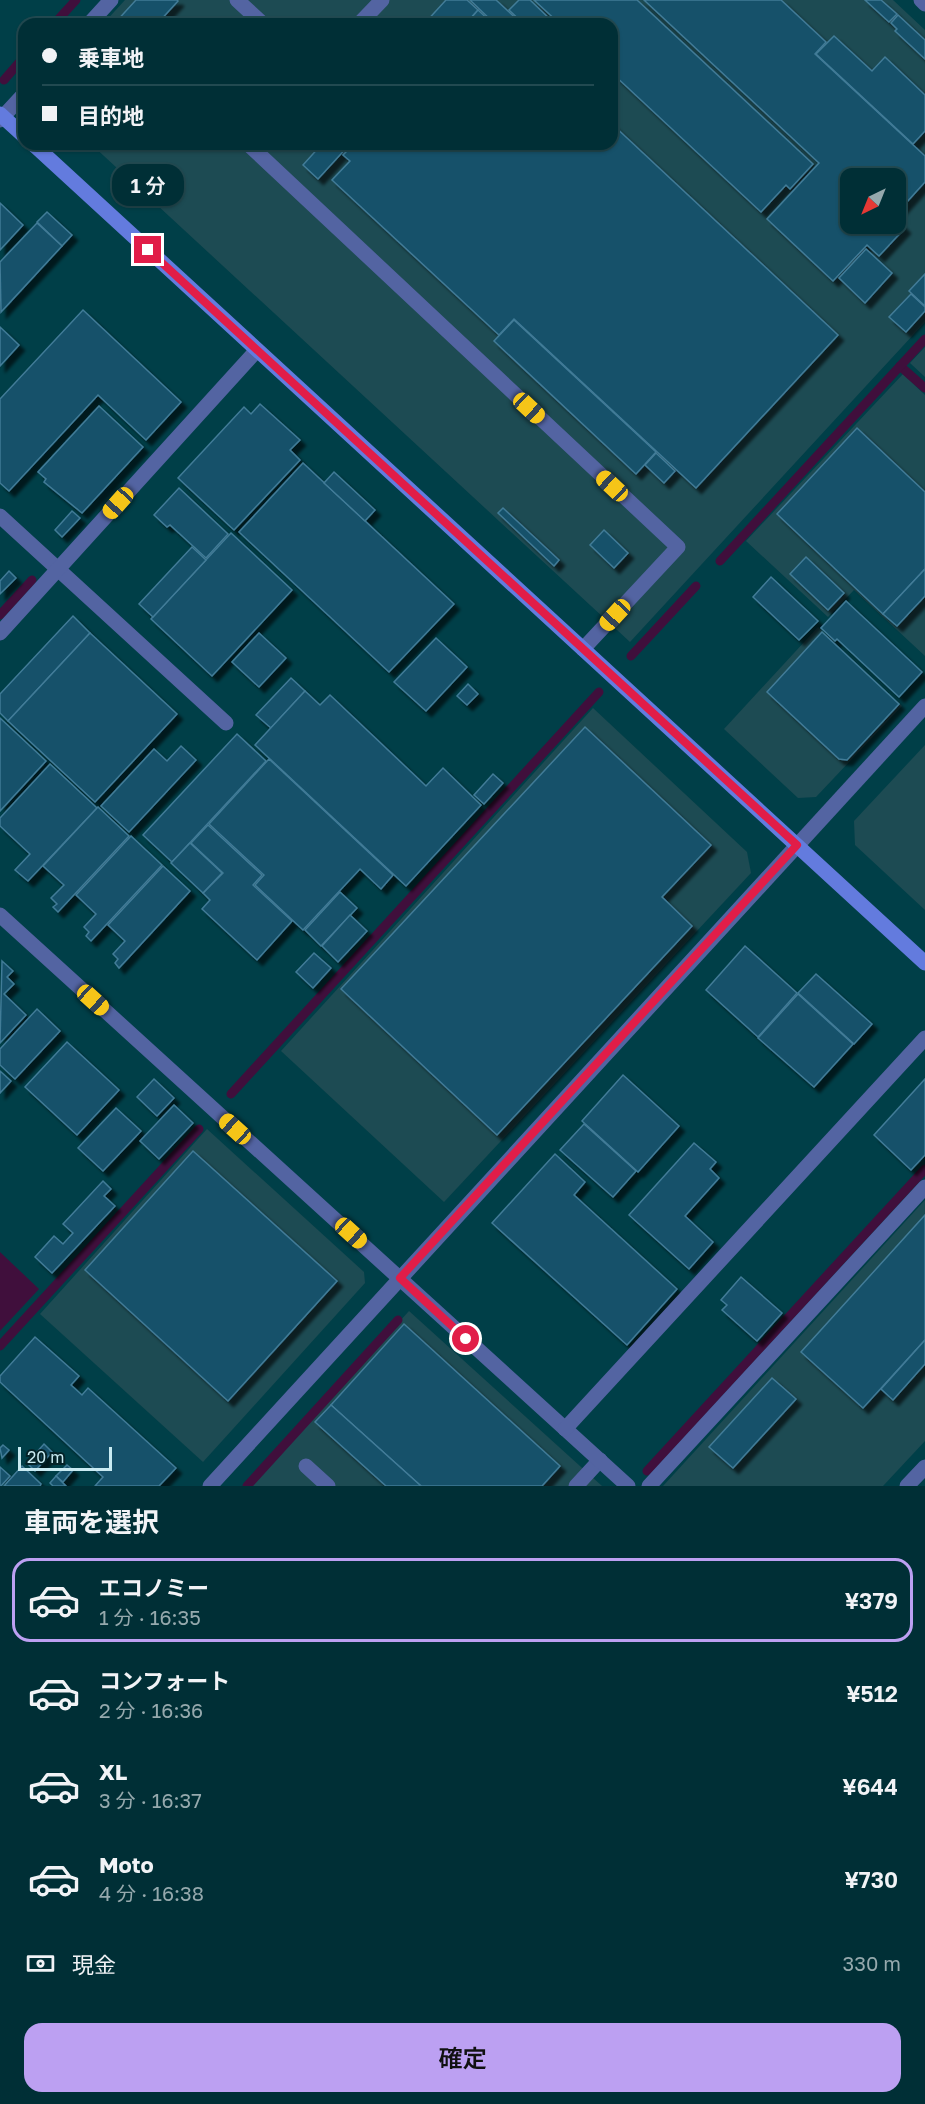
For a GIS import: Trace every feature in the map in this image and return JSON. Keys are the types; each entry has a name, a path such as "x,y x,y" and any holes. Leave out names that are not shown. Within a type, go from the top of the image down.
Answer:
{"street":[{"path":"94,18 111,0"},
{"path":"237,0 256,18"},
{"path":"366,18 382,0"},
{"path":"921,0 925,4"},
{"path":"18,100 1,117 18,131"},
{"path":"40,150 925,963"},
{"path":"254,150 678,547 583,649"},
{"path":"0,633 257,350"},
{"path":"0,516 226,723"},
{"path":"210,1486 925,706"},
{"path":"0,915 628,1486"},
{"path":"565,1429 925,1038"},
{"path":"649,1486 925,1187"},
{"path":"576,1486 600,1460"},
{"path":"306,1466 328,1486"},
{"path":"908,1486 925,1467"}],"shaded area":[{"path":"125,0 893,0 925,30 925,322 630,642 97,150 618,150 618,18 108,18"},
{"path":"925,347 925,377 910,363"},
{"path":"903,374 925,395 925,656 854,590 828,617 746,541"},
{"path":"818,627 902,706 816,797 798,798 724,729"},
{"path":"593,708 747,852 751,873 444,1202 281,1051"},
{"path":"925,745 925,910 855,845 854,821"},
{"path":"207,1129 364,1272 365,1283 203,1462 40,1314"},
{"path":"925,1200 925,1441 883,1486 663,1486"},
{"path":"0,1252 39,1289 0,1331"},
{"path":"409,1311 602,1486 251,1486"}],"building":[{"path":"136,0 178,1 162,18 120,18"},
{"path":"446,0 467,0 478,10 471,18 430,18"},
{"path":"470,0 496,0 516,18 489,18"},
{"path":"519,0 530,0 549,18 518,18 509,10"},
{"path":"534,0 637,0 813,164 790,189 786,185 761,212 618,79 618,18 554,18"},
{"path":"644,0 781,0 826,42 815,54 925,156 925,182 906,203 906,168 840,168 840,234 899,234 879,256 867,245 833,281 767,219 819,163"},
{"path":"865,0 881,0 897,14 889,22"},
{"path":"478,10 487,18 471,18"},
{"path":"898,15 925,40 925,59 895,31 897,29 891,23"},
{"path":"834,36 872,71 885,57 925,95 925,131 913,144 816,54"},
{"path":"618,130 838,335 696,488 514,319 499,335 332,180 350,161 343,155 348,150 618,150"},
{"path":"317,150 345,150 318,179 303,165"},
{"path":"0,203 23,225 0,250"},
{"path":"47,212 72,235 62,246 37,222"},
{"path":"37,223 62,246 1,312 0,262"},
{"path":"866,249 892,273 865,303 839,278"},
{"path":"925,274 925,306 909,291"},
{"path":"911,294 925,307 925,311 906,332 889,317"},
{"path":"83,310 181,402 146,440 98,395 9,491 0,483 0,399"},
{"path":"514,320 656,452 636,474 494,341"},
{"path":"0,327 19,345 0,366"},
{"path":"260,404 300,440 290,450 300,460 234,530 178,478 244,407 251,414"},
{"path":"99,406 143,447 82,513 44,482 46,479 38,472"},
{"path":"857,428 925,492 925,569 883,614 777,514"},
{"path":"656,453 675,471 664,483 645,465"},
{"path":"303,463 454,604 389,672 239,532"},
{"path":"334,472 375,510 365,521 324,483"},
{"path":"179,488 228,534 206,558 170,525 167,527 154,515"},
{"path":"503,508 559,560 554,566 498,513"},
{"path":"72,511 80,518 62,537 55,530"},
{"path":"604,530 628,553 614,568 590,545"},
{"path":"231,533 292,590 212,676 151,619"},
{"path":"192,547 206,560 153,617 139,604"},
{"path":"806,557 844,593 828,610 790,574"},
{"path":"925,569 925,596 897,626 883,614"},
{"path":"9,571 16,578 0,594 0,581"},
{"path":"771,577 818,621 799,640 753,597"},
{"path":"846,601 922,672 899,697 837,639 835,641 821,628"},
{"path":"73,616 90,633 8,721 0,713 0,694"},
{"path":"822,632 899,704 847,760 839,759 767,692"},
{"path":"90,633 177,714 95,802 8,721"},
{"path":"259,633 286,658 259,687 232,662"},
{"path":"436,638 467,667 426,711 394,682"},
{"path":"291,678 305,691 271,728 256,715"},
{"path":"468,684 478,694 467,705 457,696"},
{"path":"305,691 320,705 330,695 426,786 443,768 481,805 406,886 255,745"},
{"path":"0,718 46,761 0,811"},
{"path":"585,727 711,845 662,897 692,926 497,1135 341,989"},
{"path":"237,734 266,761 172,862 143,835"},
{"path":"181,746 196,760 129,832 101,806 154,749 167,761"},
{"path":"269,759 393,875 381,889 360,869 303,930 255,885 264,875 209,824"},
{"path":"50,764 97,808 28,881 15,870 30,854 0,826 0,818"},
{"path":"493,774 503,783 484,804 474,795"},
{"path":"98,807 129,836 58,912 53,907 57,904 51,898 64,885 43,866"},
{"path":"208,825 262,875 253,885 292,921 257,960 202,909 210,900 203,893 223,873 191,843"},
{"path":"131,836 162,865 91,941 86,936 89,932 84,927 96,914 76,895"},
{"path":"190,843 222,873 203,893 171,863"},
{"path":"163,866 190,891 119,968 115,963 118,959 113,954 125,941 108,925"},
{"path":"340,892 357,908 321,946 305,930"},
{"path":"350,915 367,931 338,962 322,946"},
{"path":"745,946 797,993 758,1037 706,990"},
{"path":"314,953 331,968 313,988 296,972"},
{"path":"2,961 13,971 7,977 14,984 4,994 26,1015 0,1043"},
{"path":"816,974 872,1024 854,1044 798,993"},
{"path":"798,994 853,1044 814,1087 758,1038"},
{"path":"37,1009 60,1031 15,1079 0,1065 0,1049"},
{"path":"67,1042 119,1090 77,1135 25,1087"},
{"path":"0,1071 11,1081 0,1093"},
{"path":"623,1075 679,1126 638,1172 582,1121"},
{"path":"154,1079 174,1098 157,1116 137,1097"},
{"path":"925,1079 925,1155 911,1170 874,1135"},
{"path":"174,1105 193,1123 159,1159 140,1141"},
{"path":"116,1108 141,1131 103,1171 78,1148"},
{"path":"584,1124 636,1171 613,1197 560,1150"},
{"path":"694,1143 716,1162 710,1169 719,1178 685,1216 713,1242 689,1269 629,1215"},
{"path":"193,1151 337,1281 228,1401 85,1270"},
{"path":"555,1154 585,1182 574,1195 677,1289 627,1345 492,1223"},
{"path":"103,1181 111,1189 104,1196 115,1206 52,1273 35,1257 54,1236 63,1244 73,1233 63,1224"},
{"path":"925,1215 925,1340 863,1408 801,1352"},
{"path":"741,1277 782,1313 757,1341 722,1310 727,1305 721,1300"},
{"path":"404,1324 560,1466 542,1486 421,1486 331,1405"},
{"path":"35,1337 79,1376 71,1385 82,1395 88,1388 176,1468 159,1486 95,1486 103,1477 0,1382 0,1376"},
{"path":"925,1340 925,1364 893,1400 881,1389"},
{"path":"772,1378 796,1399 733,1468 709,1447"},
{"path":"331,1405 421,1486 386,1486 315,1422"},
{"path":"44,1444 52,1452 35,1471 27,1463"},
{"path":"3,1445 9,1450 2,1458 0,1448"},
{"path":"67,1465 73,1470 63,1482 56,1476"},
{"path":"22,1466 41,1484 40,1486 4,1486"},
{"path":"0,1467 10,1476 1,1486 0,1486"},
{"path":"56,1476 66,1486 53,1486 50,1483"}],"waterway":[{"path":"60,18 76,0"},
{"path":"4,80 18,64"},
{"path":"720,561 925,339"},
{"path":"900,366 925,388"},
{"path":"0,615 32,580"},
{"path":"631,656 696,586"},
{"path":"231,1094 599,692"},
{"path":"0,1346 199,1129"},
{"path":"647,1471 925,1169"},
{"path":"247,1486 398,1320"}],"route":[{"path":"148,250 797,845 400,1278 466,1339"}]}
